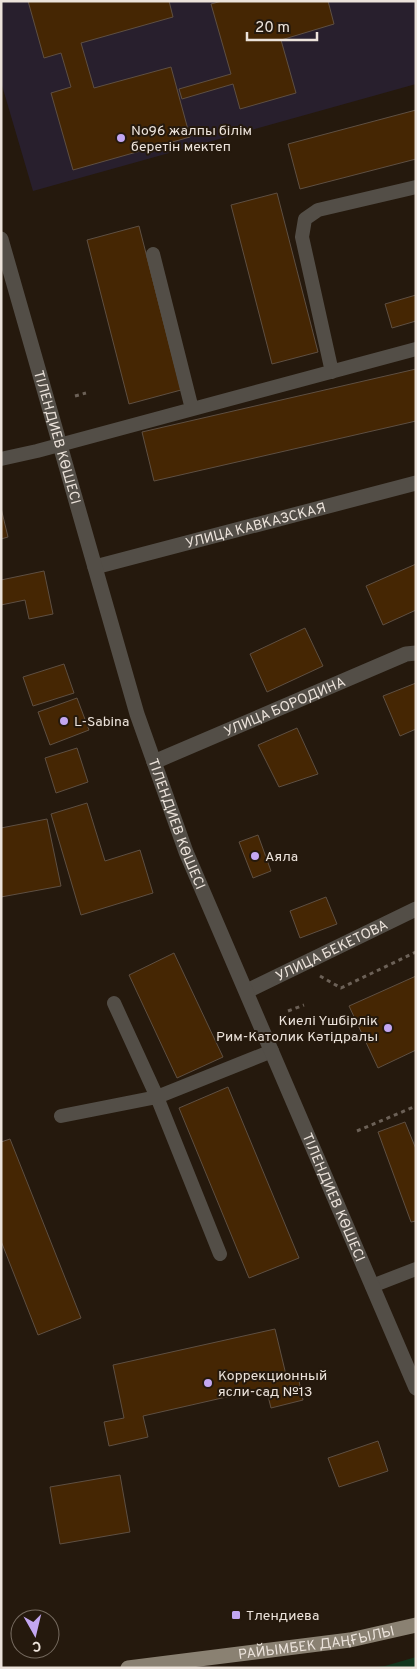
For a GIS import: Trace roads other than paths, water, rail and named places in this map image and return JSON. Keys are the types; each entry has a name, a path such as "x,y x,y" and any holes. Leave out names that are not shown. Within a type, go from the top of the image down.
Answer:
{"main road":[{"name":"РАЙЫМБЕК ДАҢҒЫЛЫ","path":"128,1668 350,1640 416,1625"}],"street":[{"name":"ТІЛЕНДИЕВ КӨШЕСІ","path":"1,239 62,444 137,714 186,852 416,1388"},
{"name":"УЛИЦА КАВКАЗСКАЯ","path":"96,567 416,483"},
{"name":"УЛИЦА БОРОДИНА","path":"154,762 406,654 416,653"},
{"name":"УЛИЦА БЕКЕТОВА","path":"247,991 416,909"}],"lane":[{"path":"332,372 302,237 305,219 318,210 416,187"},
{"path":"153,254 192,409"},
{"path":"1,459 416,349"},
{"path":"114,1003 157,1097 220,1254"},
{"path":"61,1116 157,1097 272,1050"},
{"path":"372,1286 416,1269"}],"place":[{"name":"No96 жалпы білім беретін мектеп","path":"121,138"},
{"name":"L-Sabina","path":"64,721"},
{"name":"Аяла","path":"255,856"},
{"name":"Киелі Үшбірлік Рим-Католик Кәтідралы","path":"388,1028"},
{"name":"Коррекционный ясли-сад №13","path":"208,1383"},
{"name":"Тлендиева","path":"236,1615"}]}
